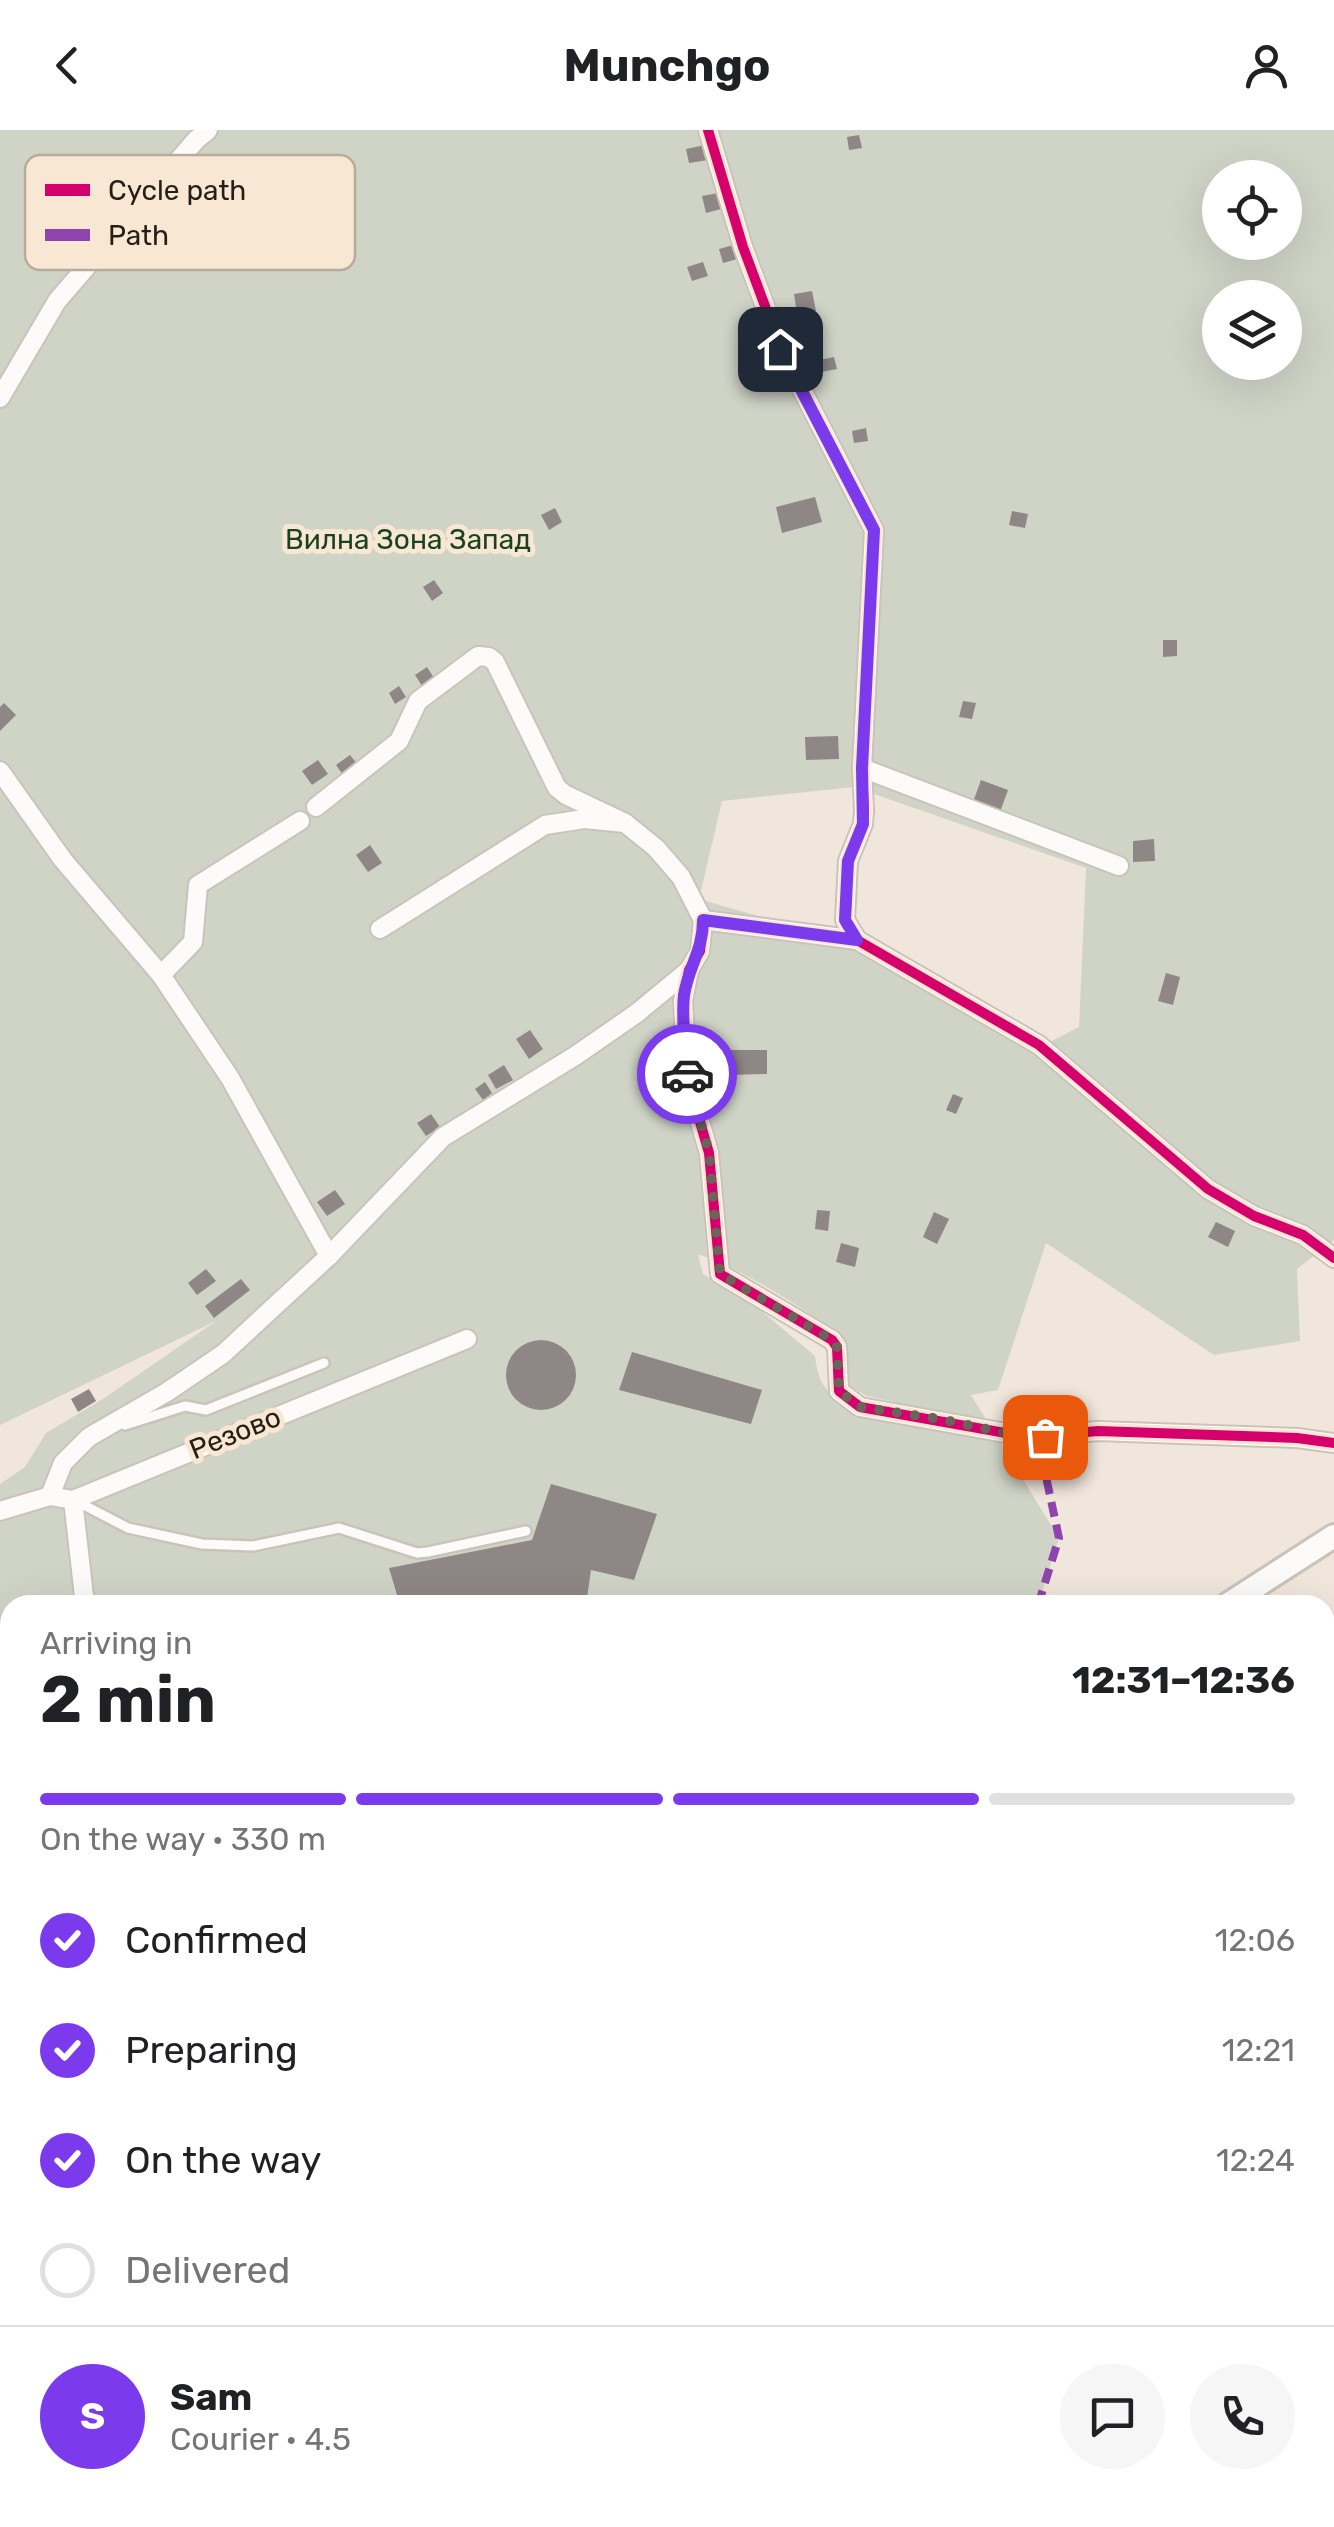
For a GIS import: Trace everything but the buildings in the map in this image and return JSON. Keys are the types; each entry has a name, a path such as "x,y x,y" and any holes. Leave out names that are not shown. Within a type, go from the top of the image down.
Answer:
{"street":[{"path":"183,155 208,130"},
{"path":"708,130 780,349 874,530 862,768 863,824 848,861 845,920 857,940"},
{"path":"0,398 57,302 84,270"},
{"path":"316,808 400,740 418,701 478,656 489,657 507,682 558,788 626,824 656,848 681,877 703,920 700,950 689,970 683,1000 687,1077 709,1152 720,1274 832,1340 837,1347 836,1380 846,1398 860,1407 1028,1437 1098,1431 1296,1438 1334,1443"},
{"path":"862,768 1118,866"},
{"path":"0,771 63,860 161,975 230,1078 328,1256"},
{"path":"380,928 545,825 584,819 626,824"},
{"path":"161,975 192,942 198,885 300,821"},
{"path":"703,920 857,940 1038,1045 1208,1189 1254,1216 1303,1235 1334,1258"},
{"path":"50,1496 63,1464 88,1437 167,1392 222,1354 328,1256 443,1137 606,1034 689,970"},
{"name":"Резово","path":"73,1500 467,1339"},
{"path":"0,1512 50,1496 73,1500 85,1595"},
{"path":"1243,1595 1334,1536"},
{"path":"181,2527 243,2527"}],"lane":[{"path":"88,1437 185,1406 206,1410 324,1363"},
{"path":"73,1500 128,1528 202,1544 253,1546 339,1528 417,1553 526,1531"}],"green space":[{"name":"Вилна Зона Запад","path":"0,130 1334,130 1334,1240 1297,1269 1300,1341 1214,1355 1046,1243 998,1390 971,1395 1059,1538 1041,1595 0,1595 0,1484 25,1467 46,1433 216,1321 0,1425","holes":["854,787 1086,868 1079,1027 1046,1044 883,952 699,899 722,801","698,1254 789,1300 840,1335 845,1384 867,1396 894,1402 892,1412 851,1404 831,1394 823,1385 815,1356 752,1303 703,1274"]}],"marked path":[{"path":"1041,1595 1059,1538 1045,1472 1070,1435"},
{"path":"1019,1436 1027,1461 1045,1472"}],"cycle path":[{"path":"708,130 743,247 781,349 874,530 862,768 864,811 863,824 848,861 845,920 857,940 1039,1045 1208,1189 1254,1216 1303,1235 1334,1258"},
{"path":"857,940 703,920 700,951 689,970 683,1001 687,1077 709,1153 720,1274 832,1340 837,1347 839,1391 860,1407 1028,1437 1098,1431 1297,1438 1334,1443"}],"way so far":[{"path":"687,1074 709,1152 720,1274 832,1340 837,1347 839,1391 860,1407 1019,1436 1045,1437"}],"route":[{"path":"687,1074 683,1000 689,970 700,950 703,920 857,940 845,920 848,861 863,824 862,768 874,530 780,349"}]}
